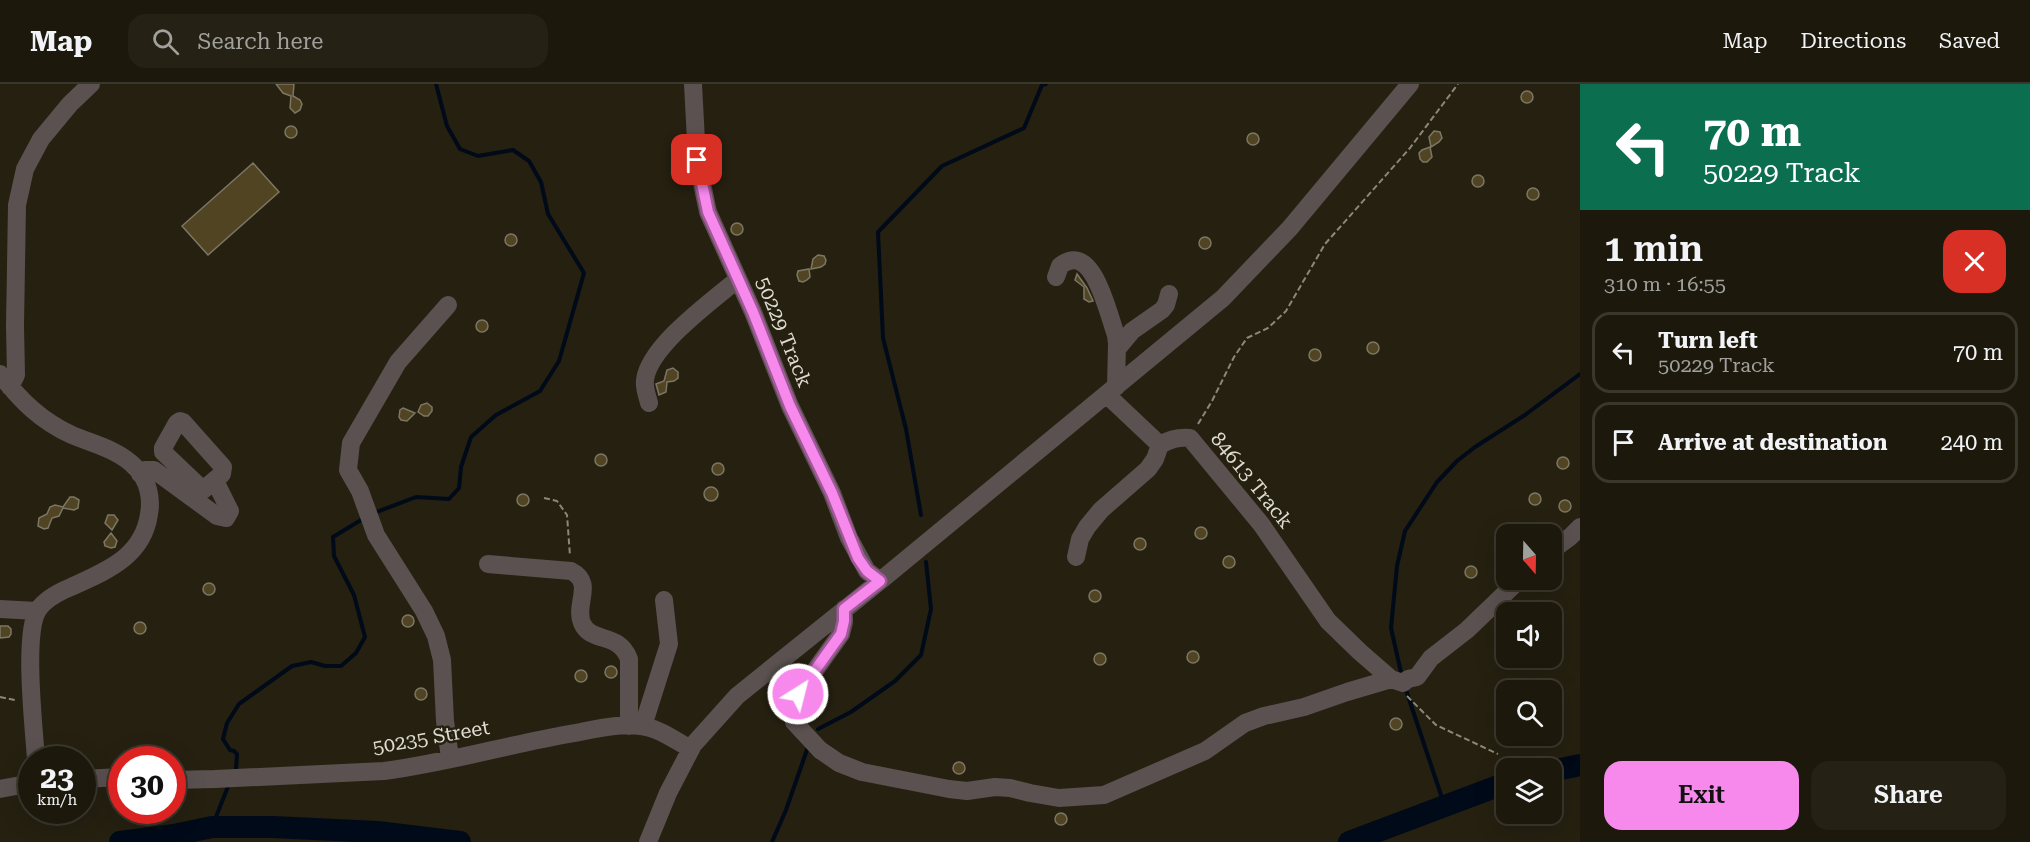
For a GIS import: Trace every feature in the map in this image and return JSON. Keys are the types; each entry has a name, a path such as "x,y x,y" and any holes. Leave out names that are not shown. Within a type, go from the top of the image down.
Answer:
{"street":[{"path":"35,746 31,668 32,633 37,611 54,595 111,569 129,555 141,542 148,524 150,507 149,490 137,468 118,454 70,434 37,414 5,381 16,375 17,205 25,170 41,139 70,104 91,84"},
{"name":"50229 Track","path":"693,84 697,160 708,212 790,406 832,493 849,538 867,571 880,581"},
{"path":"649,839 668,793 691,749 714,719 737,696 1207,312 1255,266 1290,228 1410,84"},
{"path":"1056,277 1060,266 1072,260 1080,260 1090,268 1116,335 1117,349 1112,391 1160,445"},
{"path":"649,403 645,390 645,379 650,365 662,347 695,315 738,279"},
{"path":"1117,349 1132,331 1162,310 1169,294"},
{"path":"448,305 399,362 351,443 348,470 360,491 376,535 424,611 436,636 442,660 445,721 450,758"},
{"path":"1076,557 1080,539 1087,527 1101,510 1148,469 1160,445 1170,439 1190,438"},
{"name":"84613 Track","path":"1190,438 1261,524 1329,621 1390,679"},
{"path":"140,474 145,470 154,470 217,516 226,518 230,511 229,506 215,481"},
{"path":"1562,543 1580,527"},
{"path":"488,564 571,571 578,574 583,588 580,615 583,625 590,633 619,644 629,659 636,726"},
{"path":"844,609 841,634 798,694 792,708 794,722 820,750 839,763 862,772 948,789 967,791 996,787 1010,788 1059,798 1104,795 1140,781 1205,752 1245,723 1264,716 1304,707 1390,679 1403,683 1417,677 1431,658 1467,630 1509,590"},
{"path":"636,726 669,644 664,600"},
{"path":"0,609 37,611"},
{"name":"50235 Street","path":"186,780 384,771 603,728 636,726 658,730 691,749"},
{"path":"0,789 18,786"}],"path":[{"name":"84613 Track","path":"1190,438 1234,357 1247,338 1268,328 1286,311 1325,244 1410,148 1458,84"},
{"path":"544,498 557,501 567,515 571,571"},
{"path":"1390,679 1436,725 1498,754"}],"building":[{"path":"276,84 294,84 293,96 302,104 300,110 295,113 290,108 291,96 283,93"},
{"path":"1529,91 1532,92 1532,102 1525,103 1522,102 1521,95 1522,92"},
{"path":"293,126 296,127 296,137 289,138 286,137 285,130 286,127"},
{"path":"1434,131 1440,132 1442,138 1431,147 1429,137"},
{"path":"1255,133 1258,134 1258,144 1251,145 1248,144 1247,137 1248,134"},
{"path":"1430,147 1432,157 1427,162 1423,162 1419,153"},
{"path":"253,163 279,192 208,255 182,226"},
{"path":"1480,175 1483,176 1483,186 1476,187 1473,186 1472,179 1473,176"},
{"path":"1535,188 1538,189 1538,199 1531,200 1528,199 1527,192 1528,189"},
{"path":"739,223 742,224 742,234 735,235 732,234 731,227 732,224"},
{"path":"513,234 516,235 516,245 509,246 506,245 505,238 506,235"},
{"path":"1207,237 1210,238 1210,248 1203,249 1200,248 1199,241 1200,238"},
{"path":"818,255 824,256 825,264 811,269 813,259"},
{"path":"809,269 810,277 803,282 799,281 798,271"},
{"path":"1077,274 1093,301 1089,302 1084,299 1084,287 1075,280"},
{"path":"484,320 487,321 487,331 480,332 477,331 476,324 477,321"},
{"path":"1375,342 1378,343 1378,353 1371,354 1368,353 1367,346 1368,343"},
{"path":"1317,349 1320,350 1320,360 1313,361 1310,360 1309,353 1310,350"},
{"path":"673,368 678,372 678,378 667,382 666,392 659,395 656,384 664,381 667,370"},
{"path":"427,403 432,407 432,411 428,416 424,416 418,412 421,405"},
{"path":"403,408 415,413 407,421 399,417 400,410"},
{"path":"603,454 606,455 606,465 599,466 596,465 595,458 596,455"},
{"path":"1565,457 1568,458 1568,468 1561,469 1558,468 1557,461 1558,458"},
{"path":"720,463 723,464 723,474 716,475 713,474 712,467 713,464"},
{"path":"711,487 716,489 718,494 716,499 711,501 706,499 704,494 706,489"},
{"path":"1537,493 1540,494 1540,504 1533,505 1530,504 1529,497 1530,494"},
{"path":"525,494 528,495 528,505 521,506 518,505 517,498 518,495"},
{"path":"70,497 79,500 78,508 74,510 63,508 59,516 52,518 48,528 38,526 39,518 47,514 50,507 55,505 63,507"},
{"path":"1567,500 1570,501 1570,511 1563,512 1560,511 1559,504 1560,501"},
{"path":"108,515 114,515 118,520 112,530 105,523"},
{"path":"1203,527 1206,528 1206,538 1199,539 1196,538 1195,531 1196,528"},
{"path":"111,533 117,541 115,547 111,548 105,546 104,542"},
{"path":"1142,538 1145,539 1145,549 1138,550 1135,549 1134,542 1135,539"},
{"path":"1231,556 1234,557 1234,567 1227,568 1224,567 1223,560 1224,557"},
{"path":"1473,566 1476,567 1476,577 1469,578 1466,577 1465,570 1466,567"},
{"path":"211,583 214,584 214,594 207,595 204,594 203,587 204,584"},
{"path":"1097,590 1100,591 1100,601 1093,602 1090,601 1089,594 1090,591"},
{"path":"410,615 413,616 413,626 406,627 403,626 402,619 403,616"},
{"path":"142,622 145,623 145,633 138,634 135,633 134,626 135,623"},
{"path":"0,626 8,626 11,629 9,637 0,638"},
{"path":"1195,651 1198,652 1198,662 1191,663 1188,662 1187,655 1188,652"},
{"path":"1102,653 1105,654 1105,664 1098,665 1095,664 1094,657 1095,654"},
{"path":"613,666 616,667 616,677 609,678 606,677 605,670 606,667"},
{"path":"583,670 586,671 586,681 579,682 576,681 575,674 576,671"},
{"path":"423,688 426,689 426,699 419,700 416,699 415,692 416,689"},
{"path":"1398,718 1401,719 1401,729 1394,730 1391,729 1390,722 1391,719"},
{"path":"961,762 964,763 964,773 957,774 954,773 953,766 954,763"},
{"path":"1063,813 1066,814 1066,824 1059,825 1056,824 1055,817 1056,814"}],"waterway":[{"path":"374,513 416,497 449,499 459,488 461,467 471,437 496,415 540,391 559,361 584,273 548,214 541,182 529,161 513,150 478,156 460,149 447,126 436,84"},
{"path":"921,515 906,429 883,338 878,232 942,166 1024,128 1042,85 1046,84"},
{"path":"1402,677 1391,628 1397,566 1405,531 1437,482 1457,461 1580,374"},
{"path":"236,770 237,754 230,750 223,739 227,723 239,704 292,666 311,662 325,666 341,666 356,653 365,637 354,595 334,556 333,537 361,520"},
{"path":"818,729 851,712 895,681 921,655 931,609 926,562"},
{"path":"1405,687 1445,807"},
{"path":"772,842 808,747"},
{"path":"1562,769 1580,765"},
{"path":"212,827 229,784"},
{"path":"1349,842 1496,787"},
{"path":"120,842 212,827 273,827 377,832 460,842"}],"route":[{"path":"697,160 708,212 753,312 790,406 832,493 858,558 867,571 880,581 844,609 841,634 798,694"}]}
